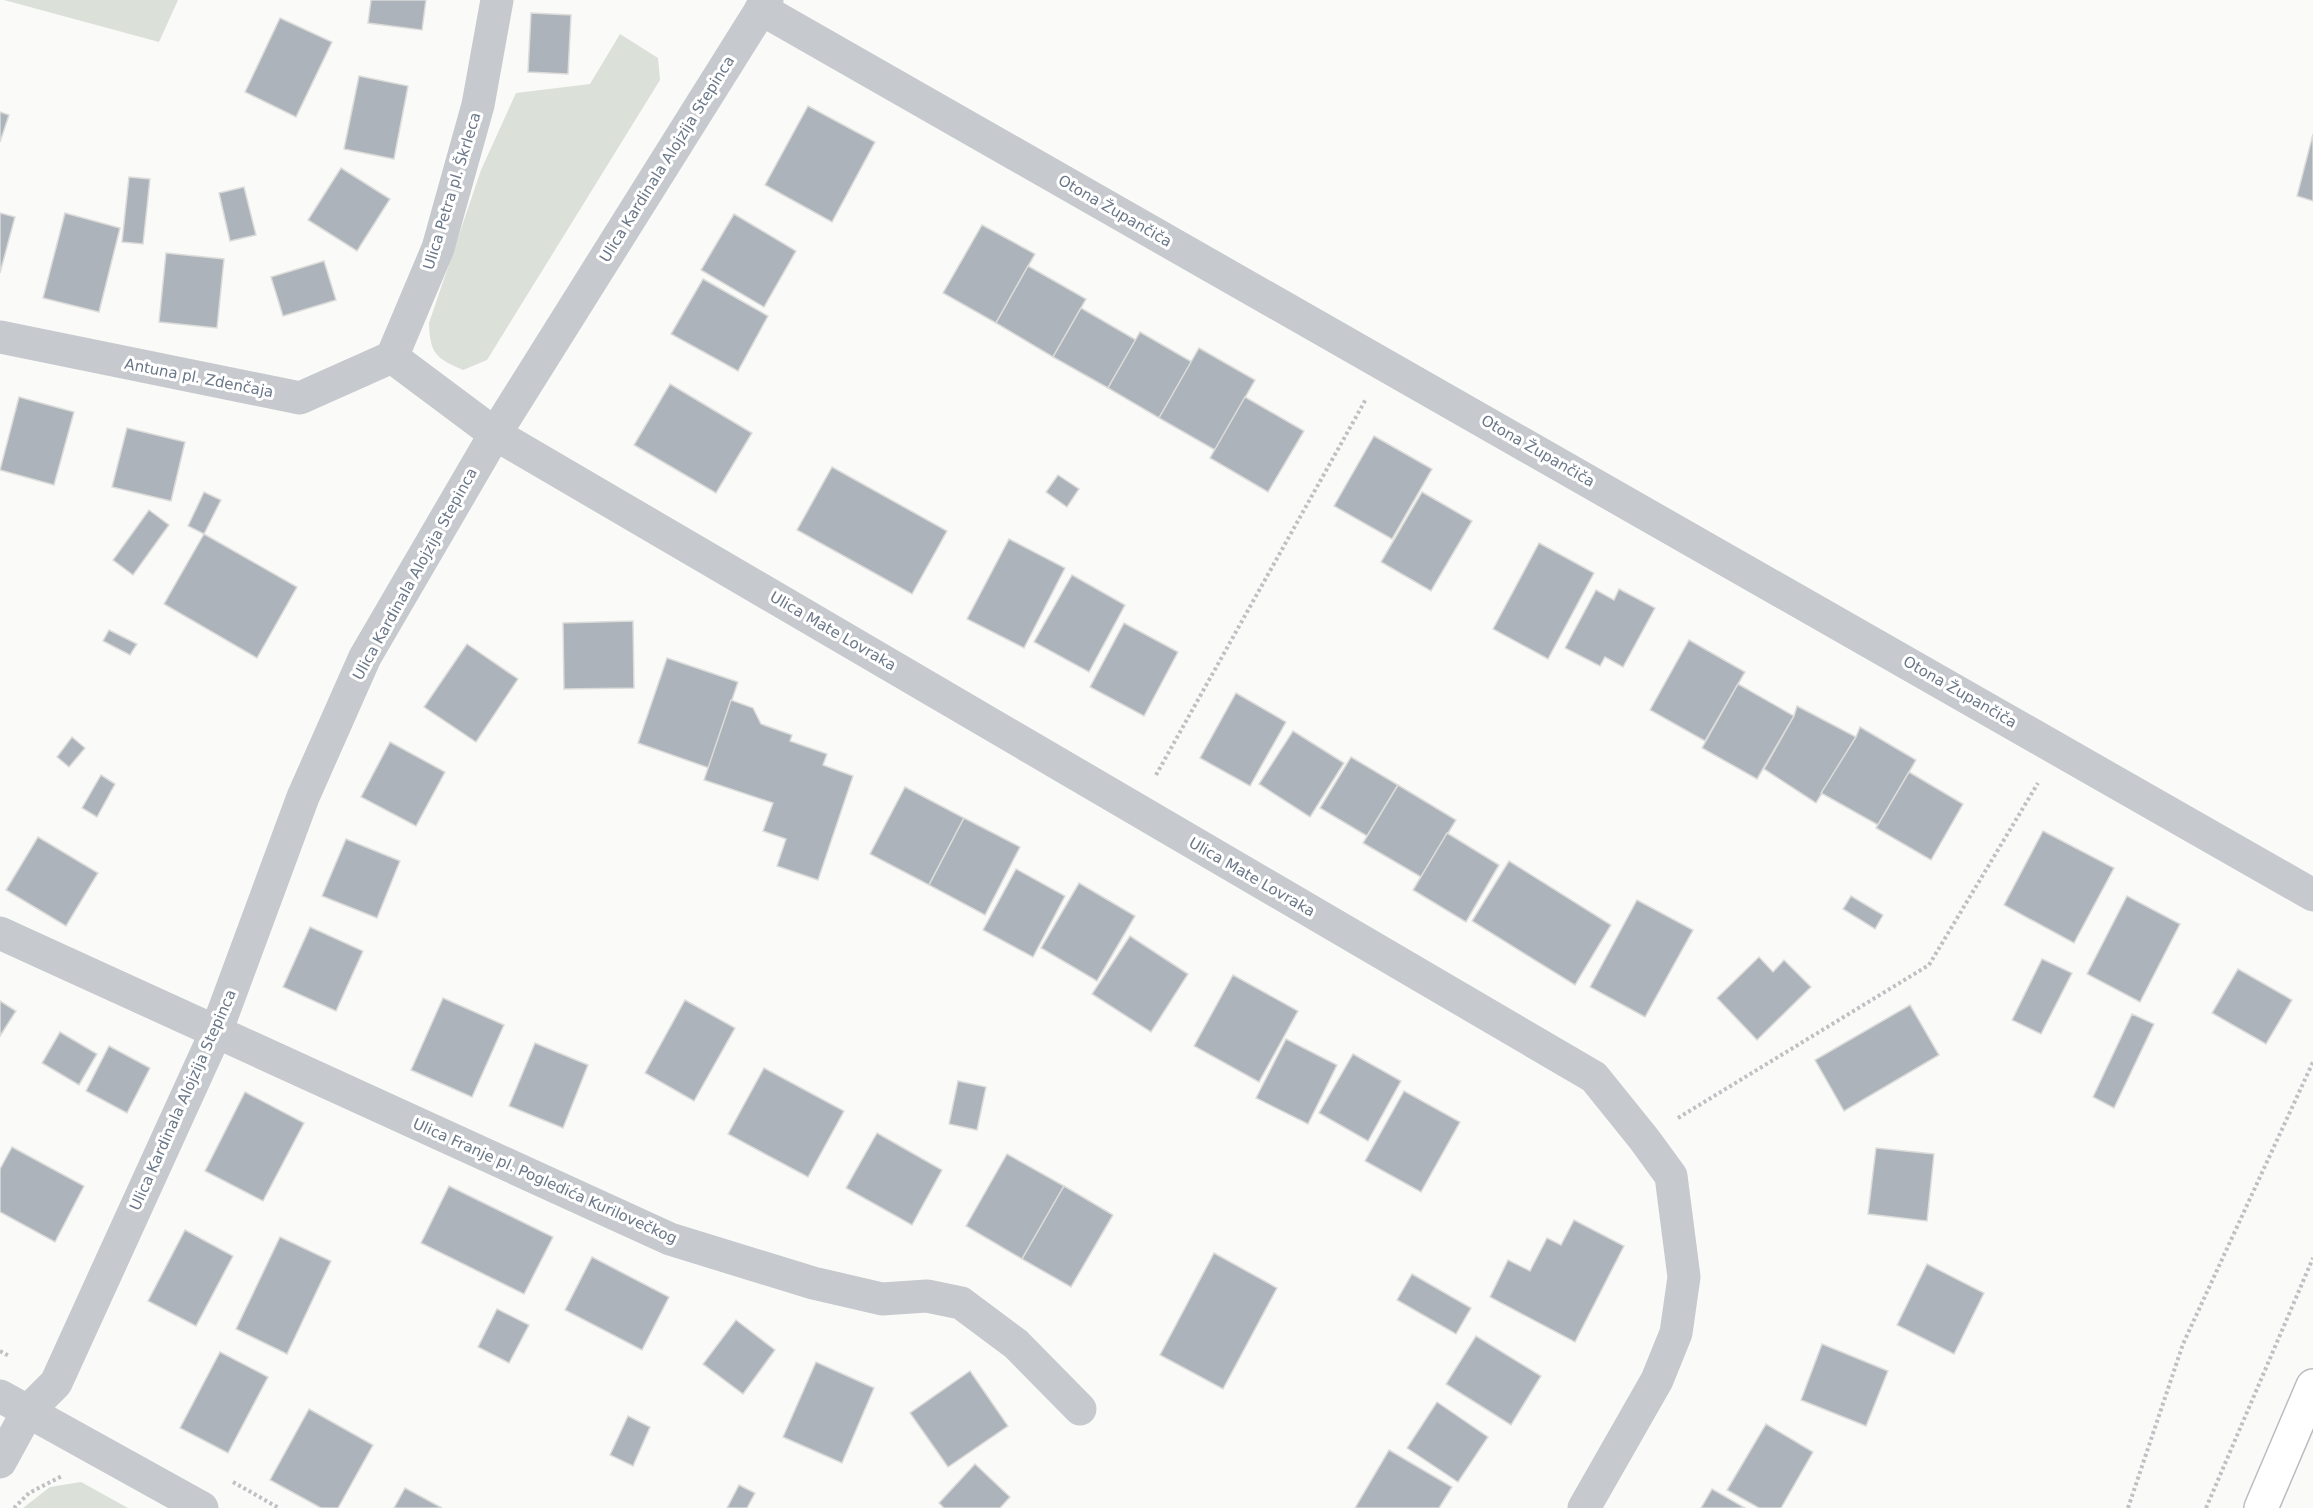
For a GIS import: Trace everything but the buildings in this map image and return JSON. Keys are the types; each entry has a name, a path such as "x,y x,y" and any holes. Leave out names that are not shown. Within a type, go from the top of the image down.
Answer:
{"main road":[{"path":"2261,1508 2313,1386"}],"street":[{"name":"Ulica Petra pl. Škrleca","path":"392,357 438,248 478,105 497,0"},
{"name":"Otona Župančiča","path":"764,5 1385,364 2313,895"},
{"name":"Ulica Kardinala Alojzija Stepinca","path":"0,1462 14,1403 56,1383 216,1032 303,797 365,657 495,434 764,5"},
{"name":"Antuna pl. Zdenčaja","path":"0,338 300,398 392,357"},
{"path":"392,357 495,434"},
{"name":"Ulica Mate Lovraka","path":"495,434 1594,1077 1671,1176 1684,1277 1676,1333 1657,1380 1584,1508"},
{"name":"Ulica Franje pl. Pogledića Kurilovečkog","path":"0,933 670,1239 813,1283 882,1299 927,1296 961,1303 1016,1344 1080,1409"},
{"path":"14,1403 202,1508"}],"path":[{"path":"1137,810 1385,364"},
{"path":"1644,1139 1929,965 2059,749"},
{"path":"2128,1508 2183,1344 2313,1062"},
{"path":"2206,1508 2313,1258"},
{"path":"14,1508 18,1501 41,1485 69,1473"}],"shaded area":[{"path":"4,0 178,0 159,42"},
{"path":"620,34 658,58 660,80 487,360 463,370 446,362 433,348 429,323 481,170 516,93 590,84"},
{"path":"81,1482 128,1508 23,1508 50,1487"}]}
